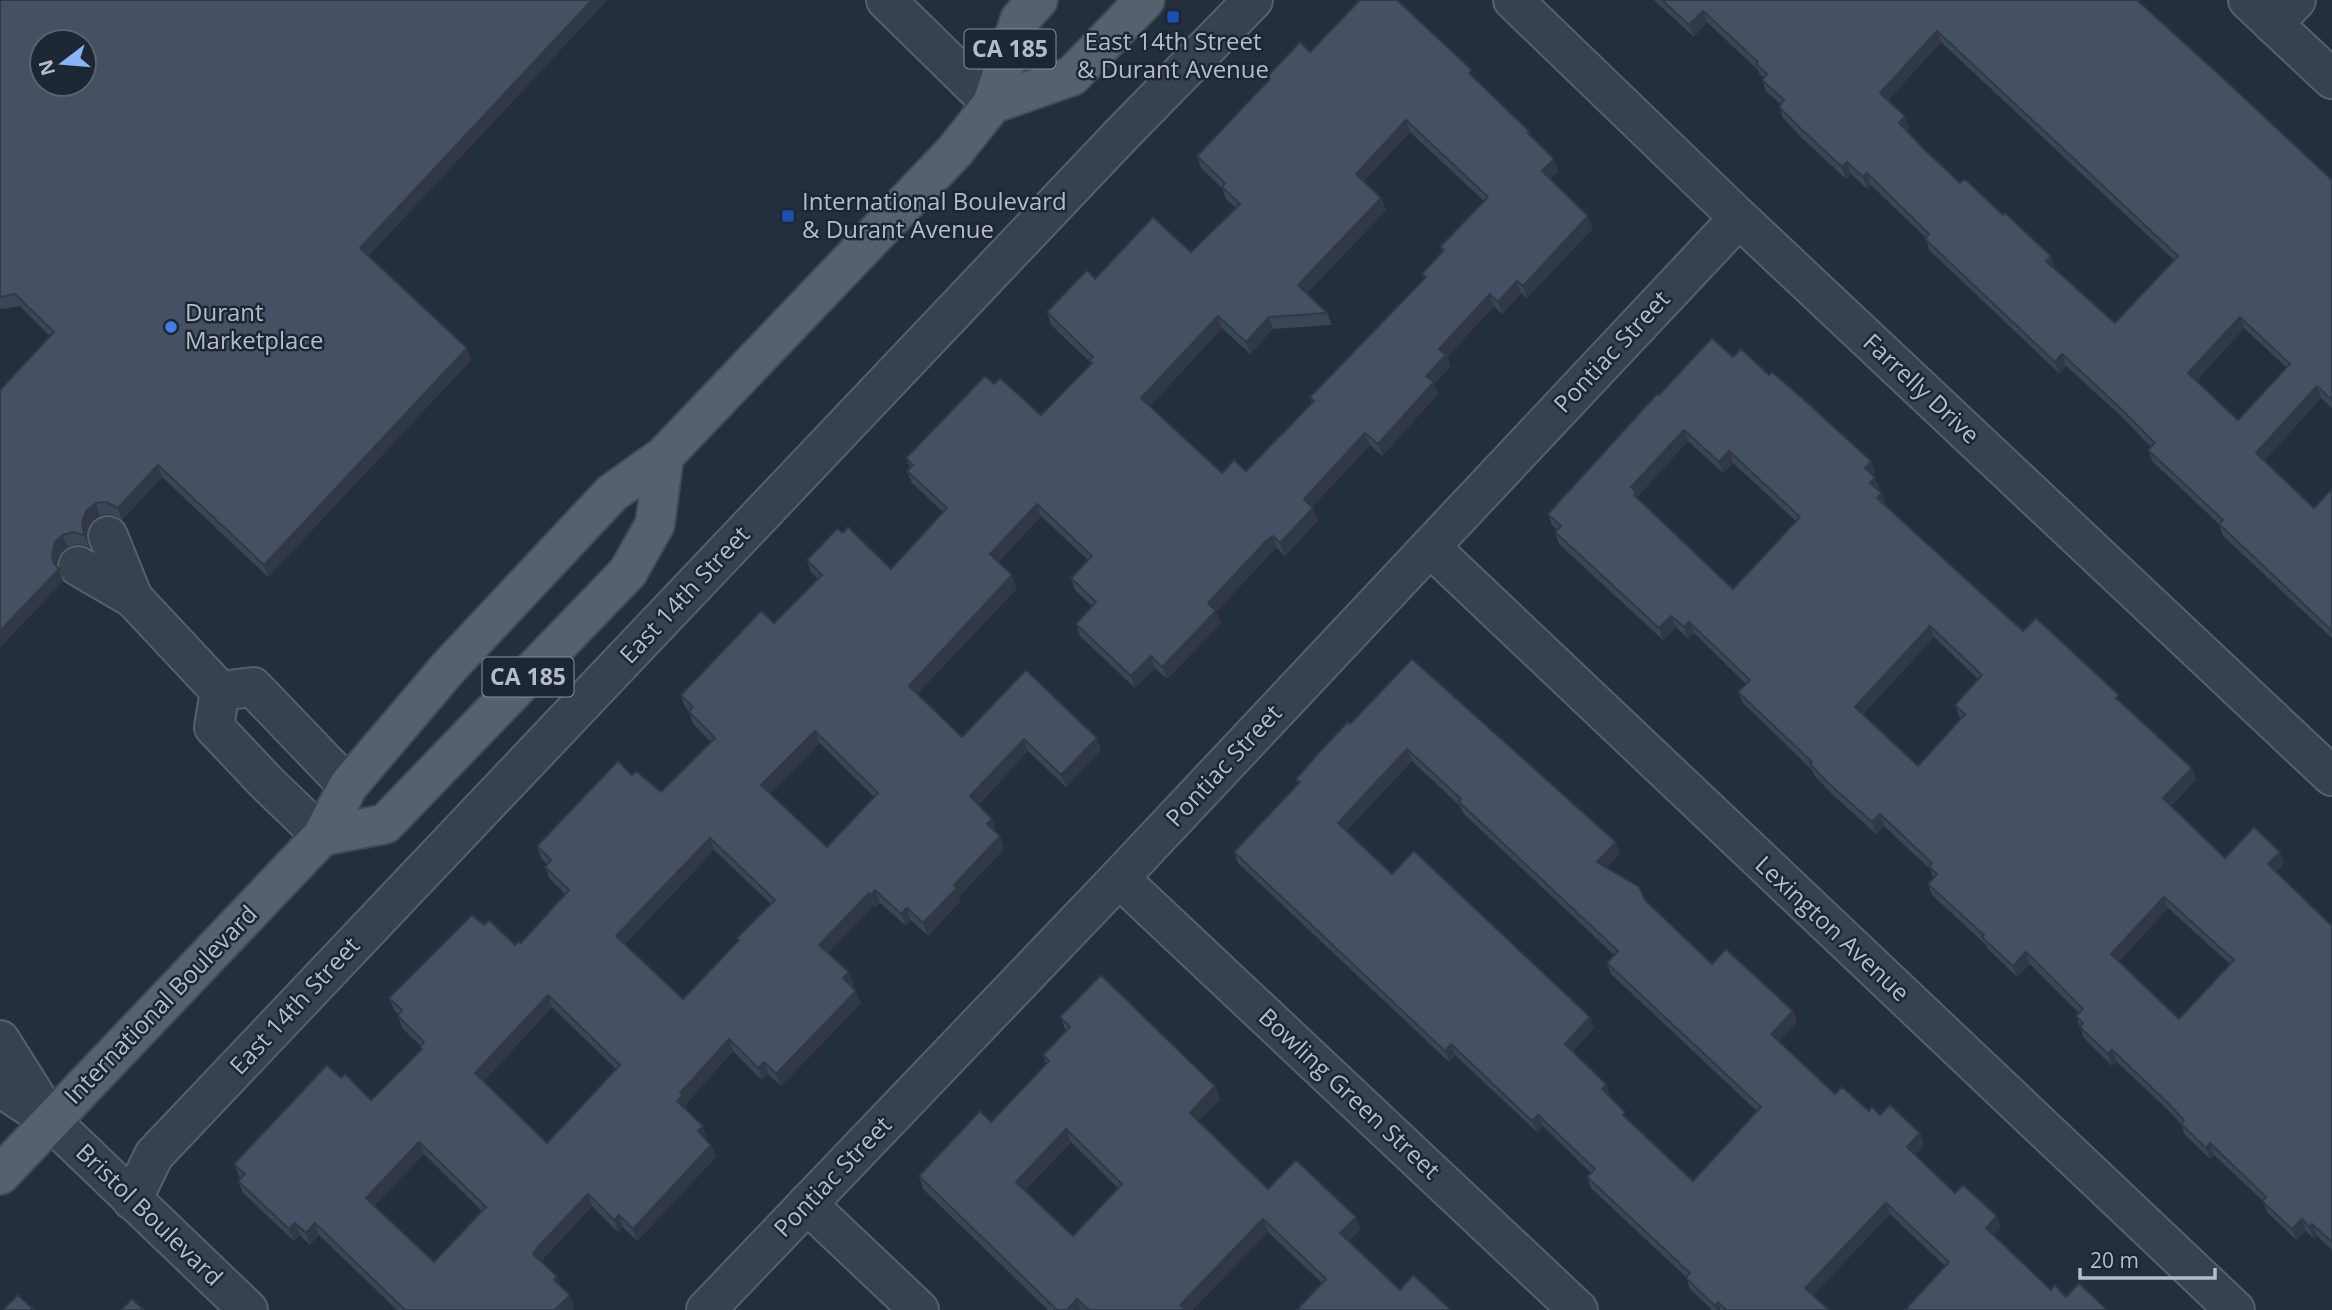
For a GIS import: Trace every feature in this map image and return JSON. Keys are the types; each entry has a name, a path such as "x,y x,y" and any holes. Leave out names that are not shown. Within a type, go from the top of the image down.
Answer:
{"main road":[{"name":"CA 185","path":"992,104 1020,19 1038,0"},
{"name":"CA 185","path":"992,104 1072,76 1145,0"},
{"name":"International Boulevard","path":"0,1175 322,836 348,786 449,667 612,493 664,456 954,152 992,104"},
{"name":"CA 185","path":"322,836 385,824 628,572 655,524 664,456"}],"street":[{"path":"886,0 992,104"},
{"name":"East 14th Street","path":"132,1200 154,1155 1122,134 1253,0"},
{"name":"Farrelly Drive","path":"1513,0 1738,218 2332,776"},
{"path":"2272,8 2332,79"},
{"name":"Pontiac Street","path":"706,1310 1119,878 1738,218"},
{"path":"108,536 133,598"},
{"name":"Lexington Avenue","path":"1430,547 2235,1310"},
{"path":"78,566 133,598 219,691"},
{"path":"219,691 253,687 348,786"},
{"path":"219,691 214,727 322,836"},
{"name":"Bowling Green Street","path":"1119,878 1578,1310"},
{"path":"0,1040 51,1121"},
{"path":"0,1087 51,1121"},
{"name":"Bristol Boulevard","path":"51,1121 248,1310"},
{"path":"807,1204 919,1310"}],"building":[{"name":"Durant Marketplace","path":"0,0 592,0 360,248 467,348 264,565 158,465 118,508 106,502 96,503 87,510 82,522 84,535 73,532 63,535 55,542 52,555 54,564 59,569 0,631 0,390 54,332 15,294 0,297"},
{"path":"1360,0 1397,0 1472,70 1469,73 1554,159 1542,171 1588,216 1523,286 1517,281 1498,302 1490,294 1439,349 1446,355 1426,376 1434,382 1378,444 1365,433 1304,499 1313,508 1280,543 1273,536 1267,540 1208,603 1216,611 1162,667 1151,656 1131,676 1076,624 1096,602 1071,578 1092,556 1037,504 990,554 1012,575 909,686 962,737 1026,670 1097,738 1061,775 1024,739 970,796 992,819 987,824 1000,836 954,885 957,888 923,923 907,908 901,914 875,890 819,945 849,972 843,978 856,991 776,1074 764,1062 758,1068 729,1039 680,1093 683,1095 677,1101 703,1126 698,1131 711,1145 633,1229 619,1215 614,1220 588,1194 533,1254 557,1276 554,1280 570,1295 555,1310 405,1310 315,1223 306,1233 295,1223 289,1229 238,1181 245,1174 234,1164 327,1065 341,1078 345,1074 371,1100 422,1049 420,1047 424,1042 398,1016 402,1010 389,998 472,915 484,925 489,920 515,945 519,941 521,943 569,890 545,867 551,860 537,846 618,761 632,775 636,771 661,792 715,738 689,712 693,707 681,695 761,611 774,623 822,575 807,560 837,529 843,533 848,527 891,569 947,508 907,471 913,465 906,458 985,376 994,384 1000,378 1041,415 1092,363 1089,360 1093,357 1047,312 1087,270 1095,279 1153,217 1191,252 1240,204 1222,187 1225,183 1197,156 1270,79 1268,76 1300,42 1310,52","holes":["1406,120 1488,197 1440,247 1444,250 1422,274 1426,277 1310,397 1314,401 1246,471 1234,460 1222,473 1141,398 1218,316 1246,342 1269,317 1327,313 1298,285 1381,198 1356,174","815,731 878,793 827,847 761,785","710,838 775,900 683,999 616,936","548,995 620,1065 547,1143 475,1073","419,1142 486,1207 434,1262 366,1198"]},
{"path":"1662,0 2137,0 2332,180 2332,400 2317,386 2256,453 2314,508 2332,489 2332,631 2219,524 2223,520 2148,450 2155,443 2116,404 2062,354 2055,362 1925,239 1929,234 1867,173 1863,177 1847,162 1842,167 1798,126 1779,107 1784,100 1762,80 1767,74 1756,64 1758,62 1703,11 1689,25","holes":["1937,31 2178,256 2115,323 2046,261 2051,256 2005,213 2003,215 1965,179 1960,183 1926,151 1899,123 1905,116 1880,93","2240,317 2290,364 2238,420 2188,373"]},
{"path":"1712,338 1733,357 1741,349 1769,375 1772,372 1871,461 1865,468 1875,477 1870,483 1882,493 1877,498 2023,631 2036,618 2119,695 2116,698 2192,768 2163,798 2225,858 2254,827 2280,852 2268,864 2332,926 2332,1242 2312,1224 2309,1227 2302,1219 2292,1229 2262,1201 2266,1197 2210,1143 2206,1148 2181,1124 2184,1120 2166,1101 2112,1050 2108,1054 2080,1027 2083,1023 2076,1016 2083,1009 2026,952 2013,966 1982,937 1984,935 1928,884 1937,874 1929,867 1932,863 1880,814 1872,822 1827,782 1810,764 1812,762 1738,692 1750,680 1689,622 1684,627 1671,616 1659,628 1555,532 1561,526 1548,514 1657,394 1659,395","holes":["1684,430 1719,462 1729,451 1800,517 1733,589 1634,495 1636,492 1631,487","1930,626 1982,675 1955,705 1965,714 1918,766 1855,707","2164,897 2234,960 2179,1019 2111,954"]},
{"path":"1412,659 1616,842 1597,862 1639,887 1645,900 1712,964 1726,949 1793,1011 1771,1034 1835,1094 1842,1087 1869,1111 1872,1107 1880,1115 1890,1105 1920,1133 1907,1147 1955,1193 1963,1185 1997,1216 1986,1228 2051,1290 2055,1285 2066,1297 2079,1283 2107,1310 1905,1310 1949,1262 1886,1203 1805,1288 1829,1310 1726,1310 1718,1302 1715,1306 1686,1278 1690,1273 1587,1177 1595,1169 1538,1115 1532,1121 1451,1044 1445,1051 1234,852 1300,782 1296,779 1324,747 1348,722 1350,724","holes":["1407,749 1461,799 1459,802 1618,951 1607,963 1761,1107 1693,1181 1623,1115 1625,1112 1602,1089 1606,1084 1565,1044 1590,1017 1414,851 1392,874 1338,823"]},
{"path":"1101,975 1215,1086 1190,1113 1268,1189 1296,1160 1356,1217 1340,1233 1400,1290 1413,1275 1451,1310 1297,1310 1326,1279 1263,1219 1180,1305 1186,1310 1089,1310 1077,1299 1067,1310 1057,1310 919,1176 980,1111 991,1122 1049,1061 1043,1055 1070,1027 1060,1017","holes":["1066,1129 1122,1184 1073,1236 1016,1182"]},
{"path":"18,1295 34,1310 3,1310"},
{"path":"132,1299 144,1310 121,1310"}],"place":[{"name":"East 14th Street & Durant Avenue","path":"1173,17"},
{"name":"International Boulevard & Durant Avenue","path":"788,216"},
{"name":"Durant Marketplace","path":"171,327"}]}
